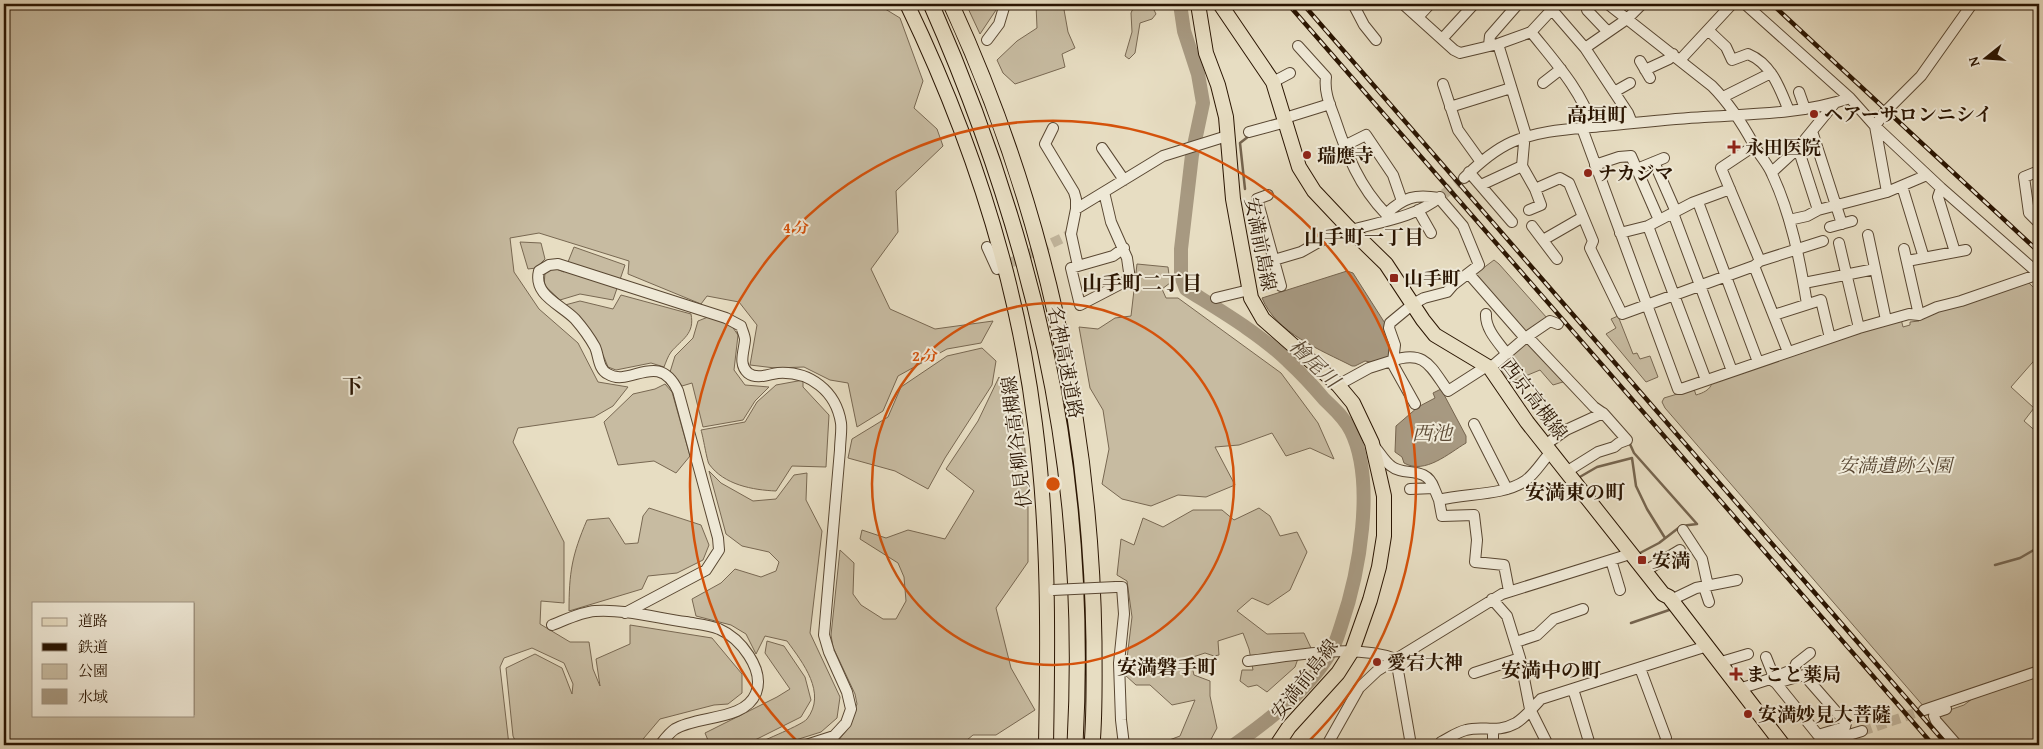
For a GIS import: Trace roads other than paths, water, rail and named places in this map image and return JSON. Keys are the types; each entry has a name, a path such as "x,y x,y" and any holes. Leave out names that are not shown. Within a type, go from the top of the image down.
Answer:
{"highway":[{"name":"名神高速道路","path":"931,4 957,64 1006,198 1046,350 1059,426 1069,505 1074,569 1077,656 1075,745"},
{"name":"名神高速道路","path":"951,4 1000,122 1038,240 1065,358 1084,481 1090,547 1093,613 1092,745"},
{"path":"1038,240 1057,293 1071,356 1090,479 1100,612 1100,745"}],"main road":[{"name":"伏見柳谷高槻線","path":"908,4 938,72 970,157 992,226 1014,306 1029,377 1036,424 1049,590 1046,745"},
{"name":"安満前島線","path":"1198,4 1206,53 1223,103 1233,199 1249,290 1254,305 1263,319 1338,385 1353,403 1372,443 1382,485 1384,536 1379,567 1370,600 1338,673 1289,727 1277,745"},
{"name":"西京高槻線","path":"1220,4 1273,82 1299,167 1314,191 1386,264 1435,335 1489,367 1527,422 1630,554 1646,571 1663,594 1671,600 1783,745"}],"street":[{"path":"987,40 999,24 1005,4"},
{"path":"1353,4 1356,14 1372,28 1376,40"},
{"path":"1403,4 1460,53 1531,32 1555,7 1586,48 1632,123"},
{"path":"1418,17 1430,4"},
{"path":"1442,39 1474,4"},
{"path":"1518,4 1490,36 1526,132 1522,166 1535,189 1541,205 1529,210"},
{"path":"1608,4 1676,57 1723,97 1747,131 1754,146 1772,172 1789,220 1807,304"},
{"path":"1586,48 1627,19 1642,4"},
{"path":"1645,70 1676,57 1708,30 1732,4"},
{"path":"1582,128 1678,389 1859,328 1909,314 1918,315 2039,274 1927,175 1875,126 1850,98 1745,4"},
{"path":"1888,192 1875,126 1885,112 1921,76 1972,4"},
{"path":"1586,10 1608,32"},
{"path":"1708,30 1726,47 1732,60 1748,54 1753,56 1771,73 1776,78 1788,110"},
{"path":"1531,32 1577,90 1593,127"},
{"path":"1298,46 1326,77 1326,90 1344,146 1361,182 1387,217"},
{"path":"1543,83 1561,69"},
{"path":"1723,97 1771,73"},
{"path":"1273,82 1290,74"},
{"path":"1614,92 1630,82"},
{"path":"1450,107 1511,88"},
{"path":"1442,90 1458,130 1481,162"},
{"path":"1799,92 1805,109"},
{"path":"1512,222 1481,185 1466,175 1504,146 1524,138 1538,134 1582,128 1805,109 1834,104 1850,98"},
{"path":"1249,132 1330,104"},
{"path":"1772,172 1798,148 1834,104"},
{"path":"1053,128 1045,144 1074,192 1076,199 1076,209 1070,234 1078,266"},
{"path":"1812,131 1835,205 1847,222 1830,227"},
{"path":"1076,209 1163,156 1227,136"},
{"path":"1344,146 1366,136 1393,175 1402,200"},
{"path":"1754,146 1721,168 1730,188 1788,352"},
{"path":"1102,148 1124,180"},
{"path":"1798,148 1818,210"},
{"path":"1595,165 1619,157 1631,156 1659,220"},
{"path":"1637,169 1659,160 1674,213 1732,371"},
{"path":"1481,185 1522,166"},
{"path":"2039,172 2024,177 2029,213 2039,223"},
{"path":"1789,220 1807,216 1818,210 1835,205 1888,192 1927,175"},
{"path":"1535,189 1560,178 1569,183 1593,240 1590,248 1622,314 1757,263 1823,241"},
{"path":"1902,186 1924,258"},
{"path":"1620,234 1648,226 1730,188"},
{"path":"1942,188 1938,197 1955,252"},
{"path":"1104,192 1111,222 1124,248 1128,258 1130,279 1080,305 1072,268 1113,256 1124,248"},
{"path":"1268,195 1257,199 1281,286"},
{"path":"1387,217 1402,200 1413,197 1442,196"},
{"path":"1274,260 1300,252 1349,228 1418,210 1442,196"},
{"path":"1415,404 1404,393 1392,361 1395,345 1389,325 1413,304 1424,298 1447,292 1453,285 1479,267 1478,258 1463,226 1442,196"},
{"path":"1698,202 1758,362"},
{"path":"1418,210 1431,233"},
{"path":"1543,240 1583,217"},
{"path":"1532,226 1557,259"},
{"path":"1648,226 1706,380"},
{"path":"1868,235 1886,320"},
{"path":"1839,243 1859,328"},
{"path":"987,247 997,269"},
{"path":"1904,249 1918,315"},
{"path":"1907,261 1966,250"},
{"path":"625,613 706,570 719,550 718,538 678,391 673,380 658,371 616,377 608,375 602,369 595,348 575,319 539,287 537,279 539,271 549,265 558,264 726,318 741,326 745,339 742,365 749,374 760,377 778,373 797,373 815,380 828,392 836,407 841,424 824,635 829,652 847,692 851,708 846,723 834,736 806,745"},
{"path":"1804,283 1875,269"},
{"path":"1469,274 1526,337 1594,407 1603,413 1626,440 1614,447 1598,452 1566,472"},
{"path":"1216,298 1249,290"},
{"path":"1774,315 1820,300 1830,338"},
{"path":"1486,314 1486,322 1490,332 1507,354"},
{"path":"1338,385 1369,368 1412,357 1425,361 1448,391 1489,367 1526,337 1550,321 1558,324"},
{"path":"1439,500 1517,486 1531,476 1543,460 1548,449 1566,430 1603,413"},
{"path":"1474,424 1484,438 1507,489"},
{"path":"1372,443 1391,467 1424,475 1430,480 1439,500 1442,516 1474,515 1477,540 1476,562 1504,565 1510,591"},
{"path":"1410,490 1434,488"},
{"path":"1684,530 1702,559 1709,602"},
{"path":"1646,571 1680,550"},
{"path":"1327,745 1359,688 1377,671 1396,659 1492,599 1510,591 1630,554"},
{"path":"1611,560 1620,590"},
{"path":"1671,600 1696,588 1732,583"},
{"path":"1049,590 1122,587 1124,614 1119,663 1124,745"},
{"path":"653,598 650,608 653,617"},
{"path":"1492,599 1507,616 1520,658 1530,709 1548,745"},
{"path":"1516,642 1537,635 1554,619 1583,609"},
{"path":"552,624 594,611 653,617 711,627 724,632 750,658 758,672 758,681 755,694 748,704 738,711 685,724 674,730 660,745"},
{"path":"1439,745 1441,742 1464,730 1493,730 1514,724 1524,718 1530,709 1542,699 1704,647"},
{"path":"1248,661 1348,651 1396,659"},
{"path":"1774,680 1794,669 1796,664 1810,653"},
{"path":"1718,663 1748,654"},
{"path":"1739,689 1774,680 1804,675 1846,723 1845,727 1818,735 1774,680 1766,657"},
{"path":"1474,673 1520,658"},
{"path":"1396,659 1411,745"},
{"path":"1640,668 1663,742"},
{"path":"1924,710 2039,671"},
{"path":"1573,689 1590,745"},
{"path":"1957,745 1936,721 1934,716 1937,712 1959,705 1968,696"},
{"path":"1493,730 1493,745"},
{"path":"1816,745 1862,730"}],"water":[{"path":"1347,271 1353,273 1388,328 1392,343 1390,357 1370,362 1365,361 1352,366 1314,347 1288,331 1269,310 1262,298"},
{"name":"西池","path":"1441,389 1466,436 1466,443 1428,465 1412,466 1404,463 1402,457 1395,452 1396,426 1418,407 1435,398 1433,393"}],"waterway":[{"name":"檜尾川","path":"1180,4 1184,31 1198,74 1203,103 1192,155 1181,249 1181,276 1186,289 1239,322 1277,351 1307,380 1349,426 1358,452 1363,476 1364,501 1359,555 1348,605 1334,645 1322,665 1300,691 1288,703 1234,745"},
{"path":"1245,189 1240,143 1249,136"},
{"path":"1629,442 1634,453 1697,524"},
{"path":"1578,478 1597,467 1632,458 1636,486 1647,509 1665,538"},
{"path":"1638,554 1659,543 1681,526 1697,524"},
{"path":"1995,565 2020,558 2039,547"},
{"path":"1631,623 1672,609"}],"tunnel":[{"path":"1444,194 1464,178"},
{"path":"998,269 1071,234"},
{"path":"1862,731 1924,710"}],"railway":[{"path":"1288,4 1933,745"},
{"path":"1303,4 1947,745"},
{"path":"1772,4 2039,252"}],"place":[{"name":"ヘアーサロンニシイ","path":"1814,114"},
{"name":"永田医院","path":"1734,147"},
{"name":"瑞應寺","path":"1307,155"},
{"name":"ナカジマ","path":"1588,173"},
{"name":"山手町","path":"1394,278"},
{"name":"安満","path":"1642,560"},
{"name":"愛宕大神","path":"1377,662"},
{"name":"まこと薬局","path":"1736,674"},
{"name":"安満妙見大菩薩","path":"1748,714"}],"district":[{"name":"高垣町","path":"1597,114"},
{"name":"山手町一丁目","path":"1364,236"},
{"name":"山手町二丁目","path":"1142,282"},
{"name":"下","path":"352,385"},
{"name":"安満東の町","path":"1575,491"},
{"name":"安満磐手町","path":"1167,666"},
{"name":"安満中の町","path":"1551,669"}],"park label":[{"name":"安満遺跡公園","path":"1895,465"}]}
